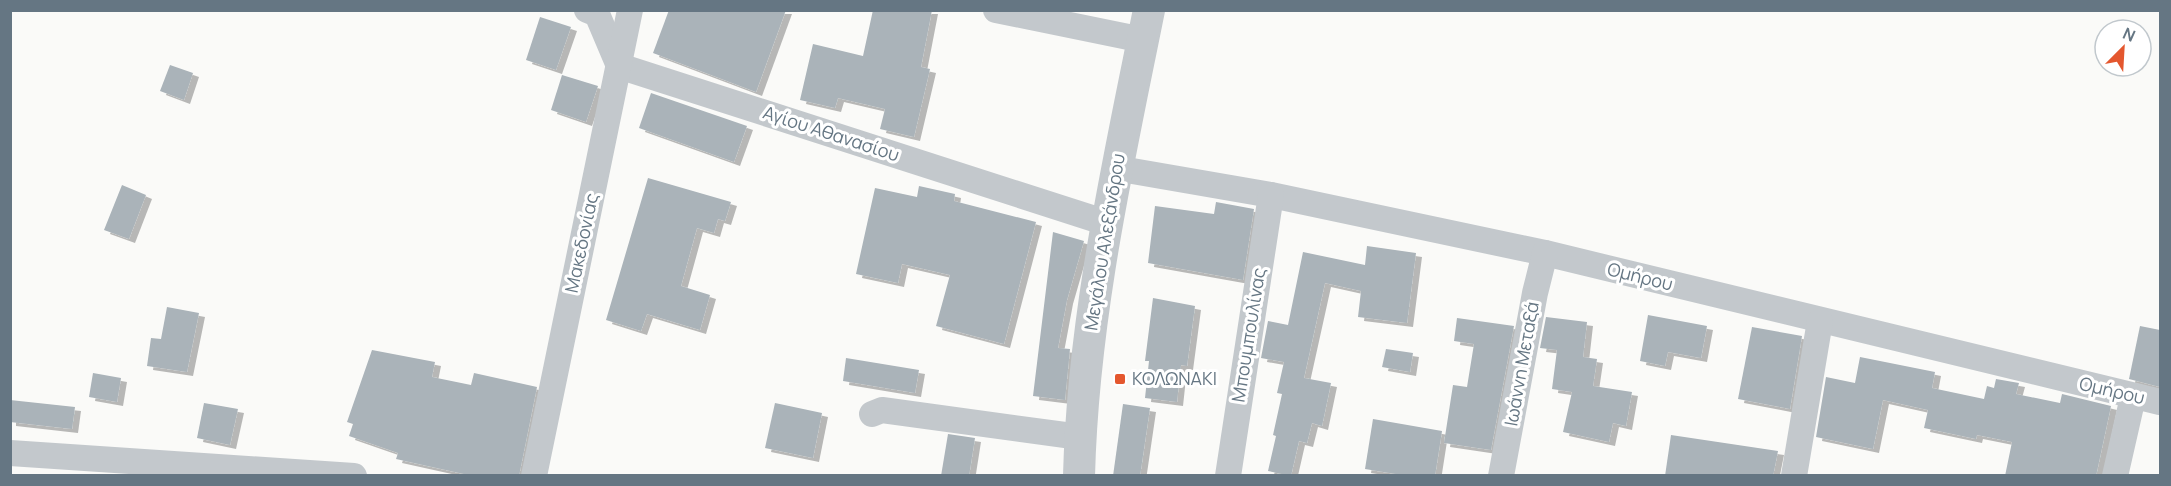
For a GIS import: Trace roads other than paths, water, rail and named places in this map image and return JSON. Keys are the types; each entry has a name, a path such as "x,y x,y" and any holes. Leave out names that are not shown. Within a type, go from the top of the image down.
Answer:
{"street":[{"path":"996,10 1146,25"},
{"path":"619,66 592,12 629,12"},
{"name":"Μακεδονίας","path":"534,476 629,12"},
{"name":"Μεγάλου Αλεξάνδρου","path":"1079,476 1080,436 1091,325 1115,168 1146,25"},
{"name":"Αγίου Αθανασίου","path":"619,66 1107,223"},
{"name":"Ομήρου","path":"1115,168 1271,195 1545,253 2160,402"},
{"name":"Μπουμπουλίνας","path":"1228,476 1271,195"},
{"name":"Ιωάννη Μεταξά","path":"1502,476 1535,293 1545,253"},
{"path":"1794,476 1820,321"},
{"path":"2115,476 2133,397"},
{"path":"872,414 882,410 1080,436"},
{"path":"10,453 147,468 354,476"}],"place":[{"name":"ΚΟΛΩΝΑΚΙ","path":"1120,379"}]}
